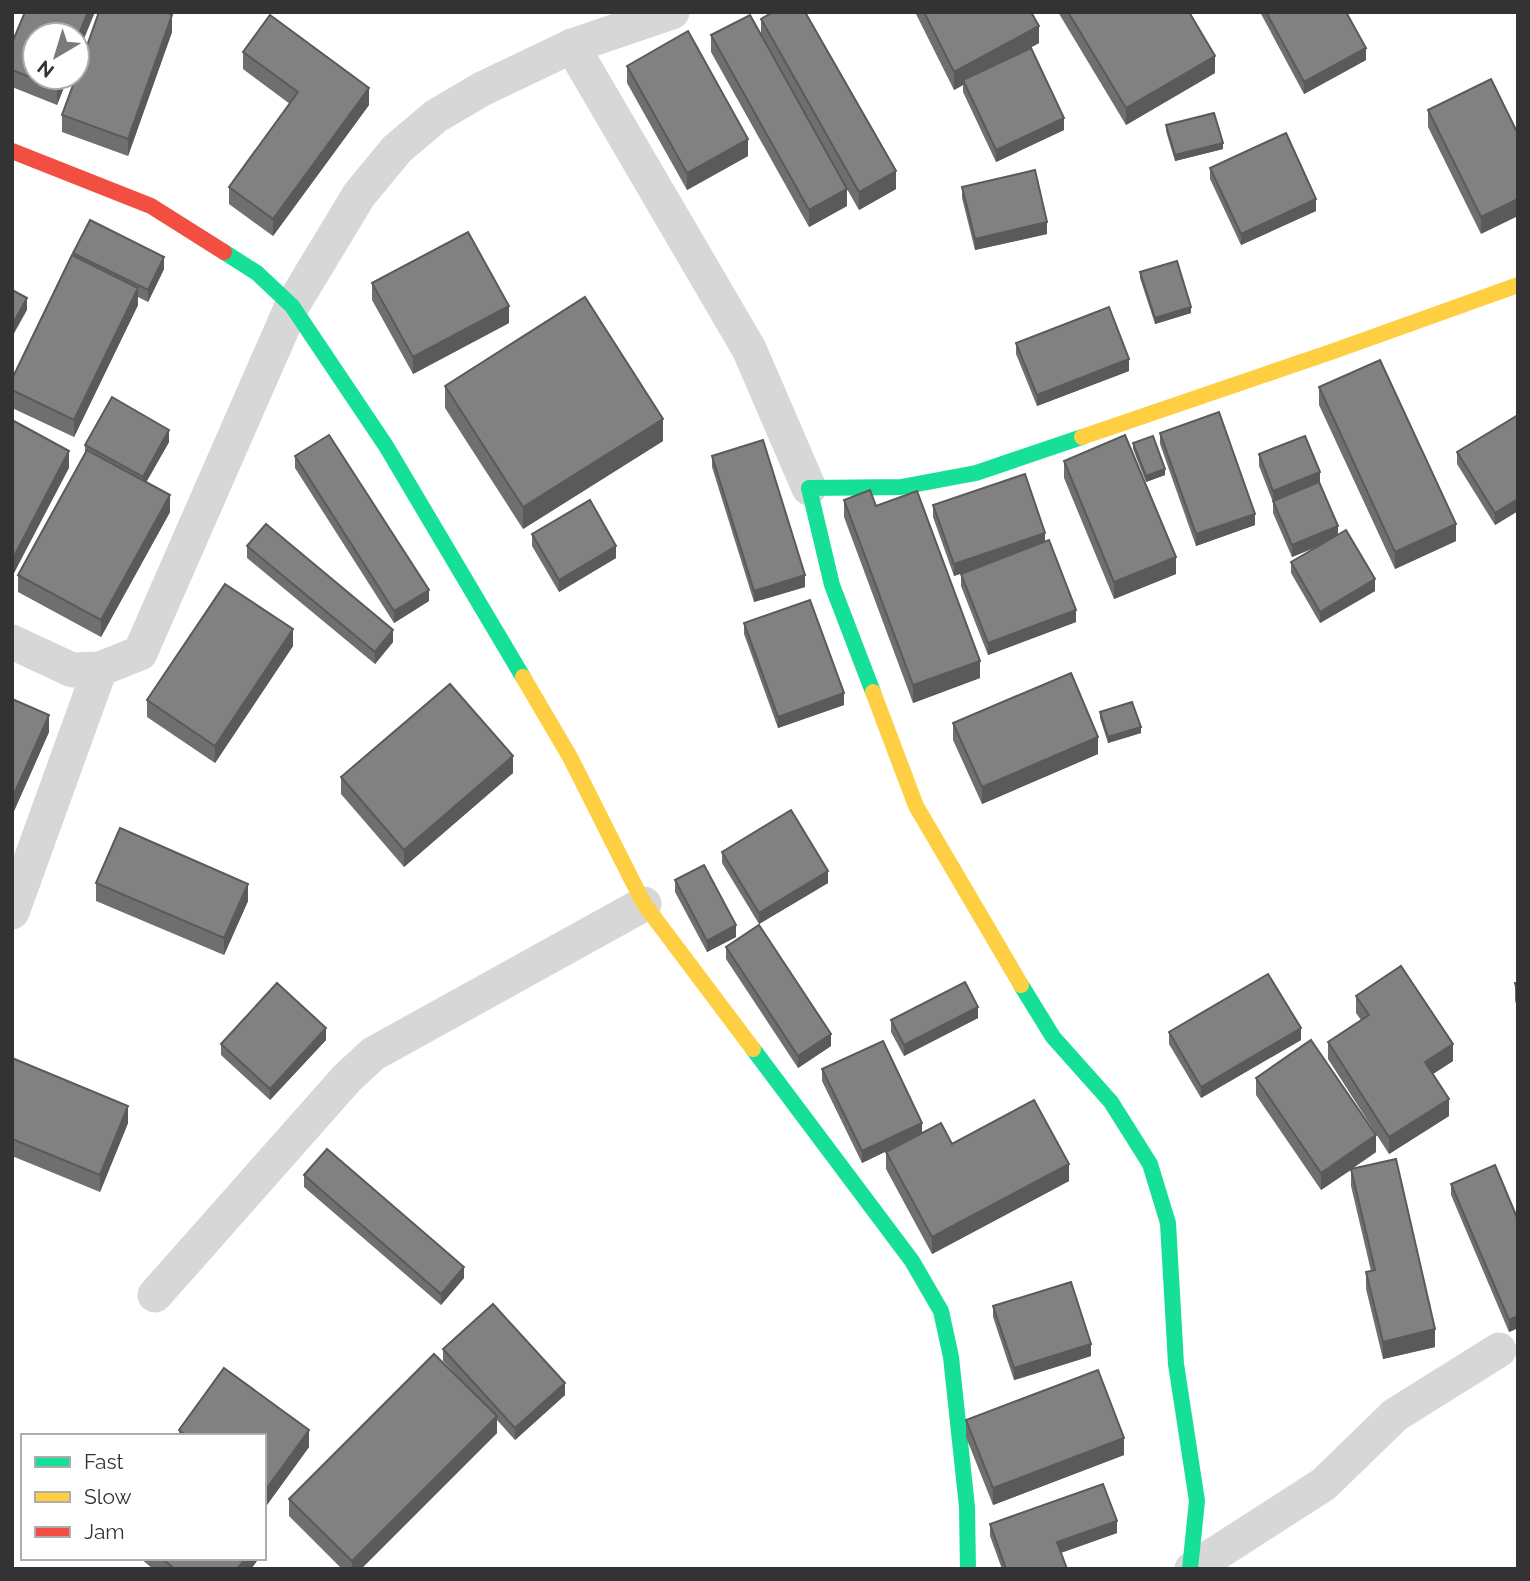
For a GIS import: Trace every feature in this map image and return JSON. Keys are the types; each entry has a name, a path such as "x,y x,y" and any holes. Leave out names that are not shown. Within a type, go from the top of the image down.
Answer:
{"street":[{"path":"12,642 72,670 100,670 140,653 292,306 359,195 397,149 436,116 482,89 572,46 672,12"},
{"path":"572,46 749,349 809,488 831,586 916,806 1002,956 1053,1037 1111,1102 1150,1164 1168,1223 1176,1364 1197,1501 1191,1569"},
{"path":"12,151 151,206 257,273 292,306 386,446 570,757 644,904 896,1240 942,1311 951,1357 961,1442 967,1507 968,1569"},
{"path":"809,488 901,487 976,473 1518,285"},
{"path":"12,912 100,670"},
{"path":"155,1295 347,1078 373,1054 644,904"},
{"path":"1191,1569 1324,1483 1395,1415 1499,1350"}],"building":[{"path":"25,12 88,12 84,21 21,21"},
{"path":"99,12 166,12 172,15 128,139 62,115 71,91 91,91 91,35"},
{"path":"773,12 805,12 896,171 859,192 761,19"},
{"path":"924,12 1031,12 1039,26 954,72"},
{"path":"1068,12 1189,12 1215,56 1126,108"},
{"path":"1266,12 1346,12 1366,48 1304,82"},
{"path":"270,15 369,88 273,219 229,187 298,92 243,52"},
{"path":"750,15 847,189 809,210 711,35"},
{"path":"21,22 21,74 12,70 12,43"},
{"path":"688,31 748,139 687,173 627,66"},
{"path":"1031,48 1064,118 996,150 963,80"},
{"path":"1491,79 1518,134 1518,199 1481,217 1428,110"},
{"path":"1214,113 1223,143 1175,155 1166,125"},
{"path":"1286,133 1316,199 1241,234 1210,168"},
{"path":"1035,170 1047,222 975,239 962,187"},
{"path":"90,220 164,257 148,290 73,253"},
{"path":"468,232 509,306 413,357 372,283"},
{"path":"72,255 138,288 74,420 12,390 12,379"},
{"path":"1177,261 1191,307 1155,318 1140,272"},
{"path":"12,290 27,298 12,325"},
{"path":"585,297 663,419 523,507 445,386"},
{"path":"1109,307 1129,359 1037,395 1016,343"},
{"path":"1380,360 1456,524 1395,552 1319,387"},
{"path":"112,397 169,430 143,477 85,445"},
{"path":"1219,412 1255,514 1196,534 1160,433"},
{"path":"1518,415 1518,499 1495,513 1457,452"},
{"path":"12,420 69,451 12,560"},
{"path":"329,435 429,590 394,611 295,456"},
{"path":"1125,435 1176,557 1114,582 1064,461"},
{"path":"1153,436 1165,469 1146,476 1133,443"},
{"path":"1305,436 1320,472 1273,491 1259,454"},
{"path":"763,440 805,575 754,591 712,456"},
{"path":"87,450 170,495 101,620 18,575"},
{"path":"1025,474 1045,533 954,564 933,505"},
{"path":"1319,482 1338,526 1292,545 1273,501"},
{"path":"870,490 876,506 917,491 980,661 913,685 844,500"},
{"path":"590,500 616,546 559,580 532,534"},
{"path":"266,524 393,630 375,652 247,546"},
{"path":"1346,530 1375,579 1320,612 1291,562"},
{"path":"1049,540 1076,610 988,643 961,574"},
{"path":"225,584 293,629 215,746 147,700"},
{"path":"810,600 844,693 778,717 744,623"},
{"path":"1071,673 1098,737 982,787 953,723"},
{"path":"450,684 513,756 404,850 341,777"},
{"path":"12,699 49,715 14,794 12,793"},
{"path":"1132,702 1141,727 1108,737 1100,712"},
{"path":"791,810 828,871 759,913 722,852"},
{"path":"120,828 248,884 224,938 96,883"},
{"path":"704,865 736,925 707,941 675,880"},
{"path":"759,925 831,1034 798,1056 726,947"},
{"path":"1401,966 1453,1044 1425,1062 1449,1099 1389,1137 1328,1042 1369,1015 1356,996"},
{"path":"1268,974 1301,1028 1201,1087 1169,1032"},
{"path":"965,982 978,1007 904,1045 891,1020"},
{"path":"277,983 326,1028 270,1089 221,1044"},
{"path":"1311,1040 1376,1135 1321,1173 1256,1078"},
{"path":"883,1041 922,1123 862,1151 822,1069"},
{"path":"12,1058 128,1106 100,1175 12,1139"},
{"path":"1034,1100 1069,1164 932,1237 886,1152 941,1123 952,1144"},
{"path":"327,1149 464,1267 441,1294 304,1175"},
{"path":"1396,1159 1435,1329 1383,1342 1366,1272 1375,1270 1351,1169"},
{"path":"1495,1165 1518,1220 1518,1316 1509,1320 1451,1184"},
{"path":"1071,1282 1091,1344 1014,1368 993,1306"},
{"path":"493,1304 565,1383 515,1428 443,1349"},
{"path":"434,1354 497,1416 352,1561 289,1499"},
{"path":"224,1368 309,1430 266,1489 266,1434 184,1434 179,1430"},
{"path":"1098,1370 1124,1438 993,1488 966,1420"},
{"path":"1103,1484 1117,1521 1057,1542 1067,1569 1006,1569 990,1524"},
{"path":"164,1560 244,1560 237,1569 175,1569"}],"traffic: fast":[{"path":"224,252 257,273 292,306 386,446 523,677"},
{"path":"873,692 832,585 809,488 901,487 976,473 1082,437"},
{"path":"1021,985 1053,1037 1111,1102 1150,1164 1168,1223 1176,1364 1197,1501 1190,1569"},
{"path":"753,1049 912,1261 941,1311 951,1357 967,1507 968,1569"}],"traffic: slow":[{"path":"1082,437 1518,285"},
{"path":"523,677 570,757 644,904 753,1049"},
{"path":"873,692 916,806 1021,985"}],"traffic: jam":[{"path":"12,151 151,206 224,252"}]}
